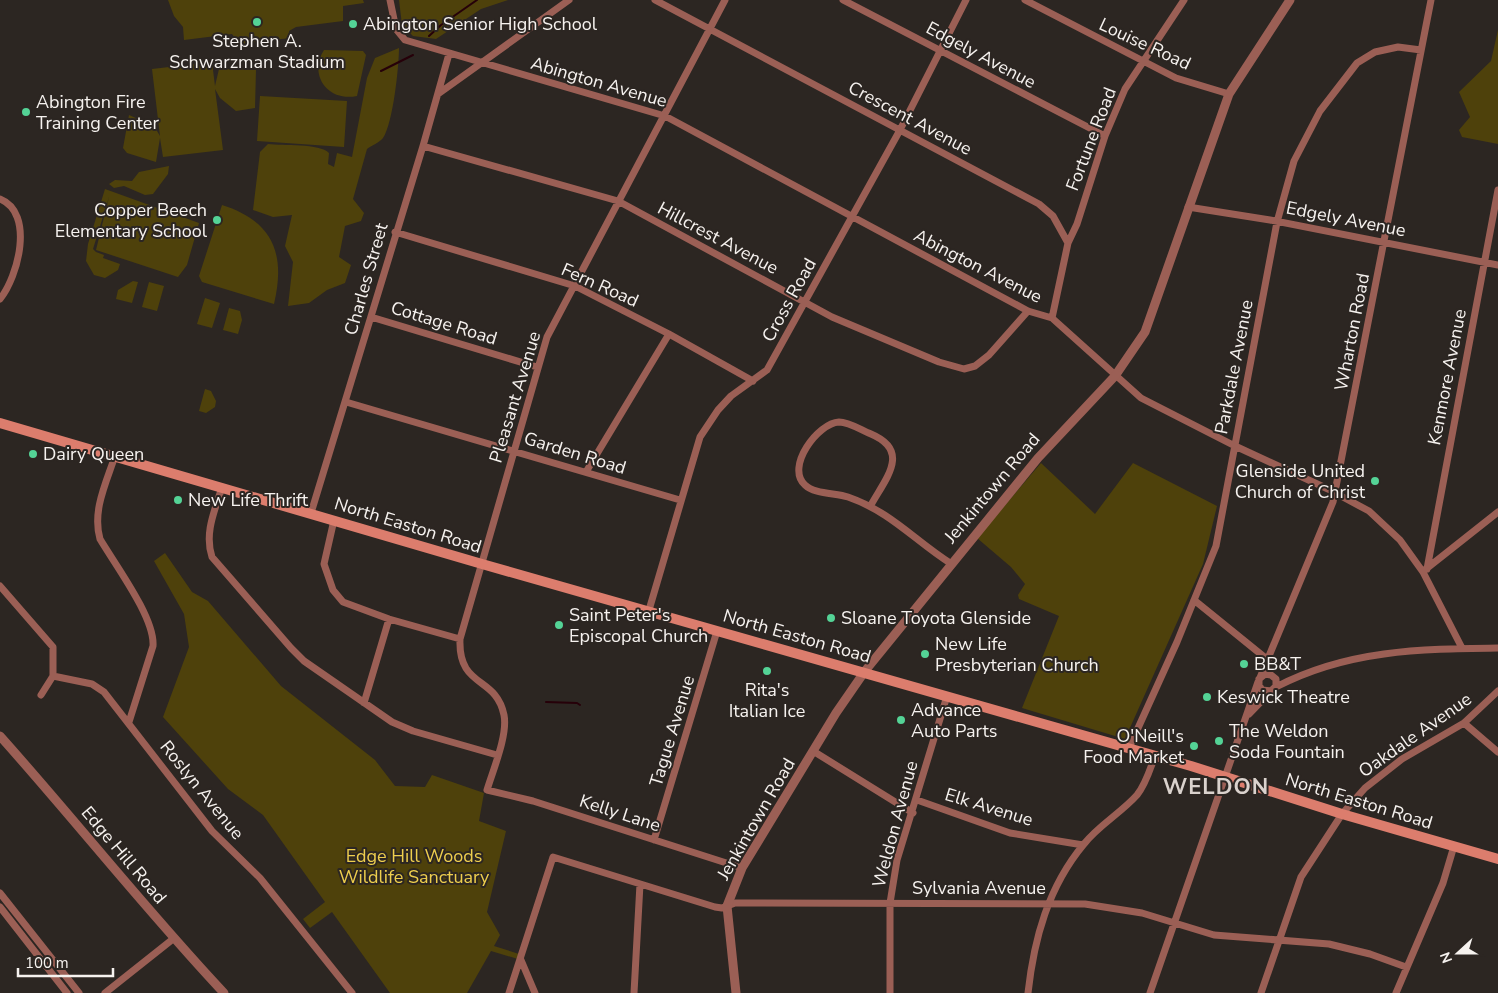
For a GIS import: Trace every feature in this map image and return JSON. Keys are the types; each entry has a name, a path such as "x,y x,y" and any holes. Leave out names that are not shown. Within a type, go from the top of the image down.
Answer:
{"main road":[{"name":"North Easton Road","path":"0,424 116,456 482,564 865,671 1498,859"}],"street":[{"name":"Abington Avenue","path":"390,0 396,29 401,38 449,54 665,116 1028,311 1052,318 1141,398 1235,446 1335,493 1369,512 1400,540 1425,571 1462,648"},
{"path":"438,94 568,0"},
{"name":"Crescent Avenue","path":"655,0 1039,204 1053,216 1068,243"},
{"name":"Pleasant Avenue","path":"487,790 504,732 504,715 494,692 465,670 460,657 460,639 538,367 548,337 725,0"},
{"name":"Edgely Avenue","path":"843,0 1105,136"},
{"name":"Cross Road","path":"648,610 700,437 725,403 767,370 900,130 966,0"},
{"name":"Louise Road","path":"1025,0 1143,63 1176,78 1229,94"},
{"name":"Fortune Road","path":"1068,243 1077,224 1105,136 1125,89 1184,0"},
{"name":"Jenkintown Road","path":"736,993 727,906 742,868 813,751 865,671 950,563 1038,458 1115,376 1145,332 1229,94 1290,0"},
{"name":"Wharton Road","path":"1150,993 1259,681 1335,493 1431,0"},
{"name":"Parkdale Avenue","path":"1129,748 1177,642 1216,546 1277,222 1294,161 1305,136 1335,88 1356,63 1375,52 1398,47 1421,50"},
{"name":"Charles Street","path":"310,513 346,402 449,54"},
{"name":"Hillcrest Avenue","path":"423,146 618,201 832,317 939,362 964,369 975,366 989,355 1028,311"},
{"name":"Kenmore Avenue","path":"1425,571 1498,190"},
{"path":"0,199 13,206 19,225 20,242 16,268 10,284 0,300"},
{"name":"Edgely Avenue","path":"1188,207 1385,242 1498,265"},
{"name":"Fern Road","path":"395,232 575,286 669,334 753,381"},
{"path":"1052,318 1068,243"},
{"name":"Cottage Road","path":"371,316 538,367"},
{"path":"586,472 669,334"},
{"name":"Garden Road","path":"346,402 680,500"},
{"path":"871,505 892,464 891,450 882,439 847,424 839,422 828,425 801,456 798,472 803,484 810,489 838,494 871,505 950,563"},
{"path":"116,456 98,510 97,529 100,539 147,618 154,637 130,722"},
{"path":"222,487 209,531 209,547 212,557 304,661 400,726 497,755"},
{"path":"1425,571 1498,512"},
{"path":"334,520 324,564 326,576 333,590 350,606 460,639"},
{"path":"0,586 49,640 54,654 52,676 42,695"},
{"path":"1194,600 1268,660 1273,676 1277,681 1274,690"},
{"path":"364,703 389,619"},
{"name":"Tague Avenue","path":"654,840 718,631"},
{"path":"1274,690 1264,691 1259,681 1265,674 1287,676 1370,655 1462,648 1498,648"},
{"path":"1246,718 1274,690 1311,670"},
{"name":"Roslyn Avenue","path":"52,676 92,684 104,692 130,722 212,831 260,878 352,993"},
{"name":"Oakdale Avenue","path":"1261,993 1301,877 1342,814 1365,788 1402,759 1464,723 1498,691"},
{"name":"Weldon Avenue","path":"890,993 890,903 897,860 917,800 947,696"},
{"path":"1464,723 1498,752"},
{"name":"Edge Hill Road","path":"0,736 64,808 172,939 224,993"},
{"path":"813,751 912,813"},
{"path":"1028,993 1033,950 1048,903 1083,844 1137,794 1147,777 1155,756"},
{"name":"Kelly Lane","path":"487,790 533,801 742,868"},
{"name":"Elk Avenue","path":"917,800 1010,833 1083,844"},
{"path":"1396,993 1443,883 1454,846"},
{"name":"Sylvania Avenue","path":"521,960 553,857 715,907 736,903 1085,904 1142,913 1214,935 1329,944 1370,954 1406,967"},
{"path":"634,993 640,884"},
{"path":"0,893 79,993"},
{"path":"0,907 67,993"},
{"path":"105,993 172,939"},
{"path":"509,993 521,960"},
{"path":"521,960 534,993"}],"green space":[{"name":"Stephen A. Schwarzman Stadium","path":"168,0 363,0 364,3 343,6 343,21 296,27 289,31 290,38 240,44 239,37 235,38 232,34 184,40 183,27 174,16"},
{"path":"399,0 508,0 481,9 436,39 413,36 402,25"},
{"path":"1498,30 1498,144 1462,137 1459,130 1470,117 1459,92 1491,61"},
{"path":"399,48 397,81 387,131 383,138 367,149 353,199 364,213 361,221 345,226 339,257 351,265 345,283 327,290 309,303 288,306 293,262 285,246 292,215 273,217 253,210 260,152 268,144 318,148 329,153 328,164 334,167 337,153 352,157 367,78 375,58"},
{"path":"324,50 363,51 366,55 357,96 337,95 324,85 318,69"},
{"path":"212,62 215,86 219,69 256,70 255,108 236,111 220,98 215,89 223,150 163,157 160,138 156,162 127,153 123,148 129,115 154,126 160,136 152,69"},
{"path":"260,96 347,101 344,147 257,141"},
{"path":"169,166 168,174 153,194 145,195 124,186 114,188 109,184 115,180 132,181 139,172"},
{"path":"105,189 199,223 187,265 178,277 96,250 109,197 93,249 104,255 103,258 120,264 118,270 105,278 94,275 86,261 88,244"},
{"path":"222,205 253,220 264,230 272,242 278,270 274,304 202,282 199,276"},
{"path":"133,281 138,282 132,303 116,299 118,290"},
{"path":"149,282 164,286 157,311 142,307"},
{"path":"205,298 220,303 212,328 197,324"},
{"path":"229,308 240,311 242,320 238,334 223,330"},
{"path":"205,389 211,391 216,401 215,407 206,413 199,411"},
{"path":"1041,463 1095,514 1133,463 1217,506 1203,564 1125,739 1022,708 1059,616 1019,599 1018,595 1025,584 1011,567 977,538"},
{"name":"Edge Hill Woods Wildlife Sanctuary","path":"165,553 192,592 208,601 281,686 375,760 395,786 425,787 432,775 484,793 479,821 506,831 487,912 500,935 494,946 519,954 518,959 491,951 467,993 390,993 332,912 310,928 303,919 325,902 263,815 228,789 163,717 189,647 184,614 154,561"}],"waterway":[{"path":"429,36 441,25 477,0"},
{"path":"381,71 413,55"},
{"path":"546,702 577,703 580,705"}],"place":[{"name":"Stephen A. Schwarzman Stadium","path":"257,22"},
{"name":"Abington Senior High School","path":"353,24"},
{"name":"Abington Fire Training Center","path":"26,112"},
{"name":"Copper Beech Elementary School","path":"217,220"},
{"name":"Dairy Queen","path":"33,454"},
{"name":"Glenside United Church of Christ","path":"1375,481"},
{"name":"New Life Thrift","path":"178,500"},
{"name":"Sloane Toyota Glenside","path":"831,618"},
{"name":"Saint Peter's Episcopal Church","path":"559,625"},
{"name":"New Life Presbyterian Church","path":"925,654"},
{"name":"BB&T","path":"1244,664"},
{"name":"Rita's Italian Ice","path":"767,671"},
{"name":"Keswick Theatre","path":"1207,697"},
{"name":"Advance Auto Parts","path":"901,720"},
{"name":"The Weldon Soda Fountain","path":"1219,741"},
{"name":"O'Neill's Food Market","path":"1194,746"}],"district":[{"name":"WELDON","path":"1216,787"}]}
